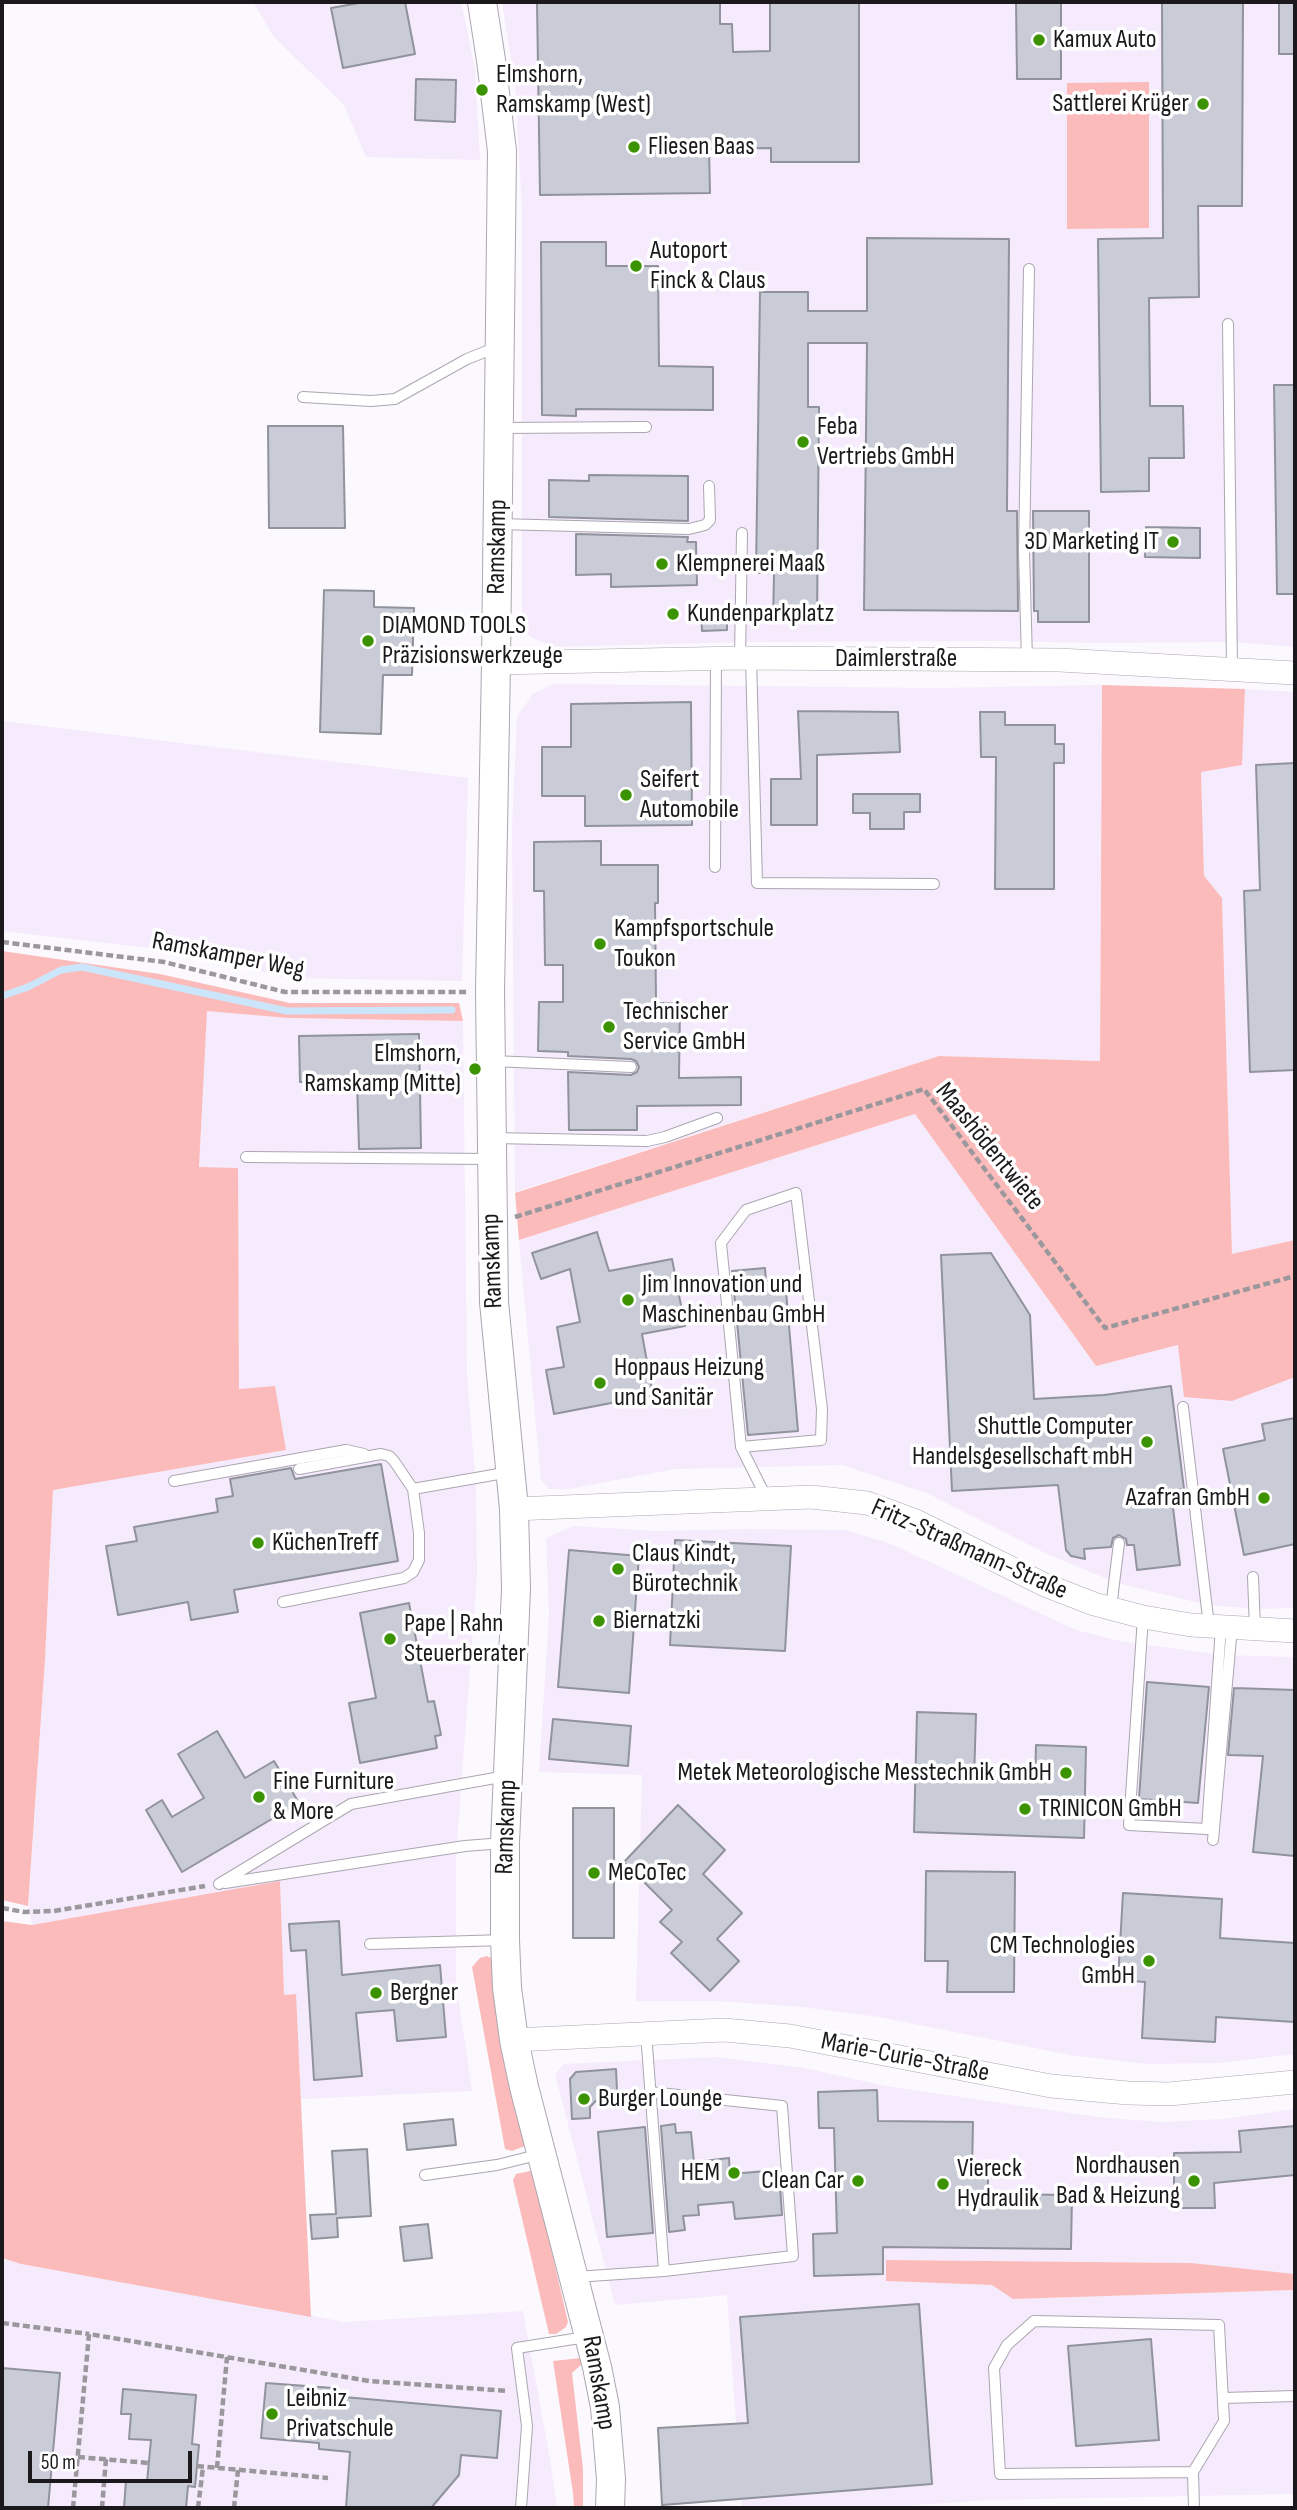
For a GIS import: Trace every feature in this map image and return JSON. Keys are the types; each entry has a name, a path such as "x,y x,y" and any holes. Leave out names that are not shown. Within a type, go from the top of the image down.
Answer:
{"street":[{"name":"Ramskamp","path":"482,2 502,151 490,1148 494,1302 514,1509 516,1589 505,1842 505,1940 514,2040 541,2154 591,2337 605,2407 611,2479 610,2508"},
{"name":"Daimlerstraße","path":"496,663 746,658 1027,660 1295,673"},
{"name":"Fritz-Straßmann-Straße","path":"514,1509 811,1497 867,1503 916,1521 1045,1585 1143,1618 1220,1627 1295,1631"},
{"name":"Marie-Curie-Straße","path":"514,2040 724,2030 790,2036 1051,2086 1169,2094 1295,2082"}],"lane":[{"path":"1027,660 1024,551 1029,270"},
{"path":"1228,324 1232,670"},
{"path":"303,397 371,401 395,399 475,355 500,346"},
{"path":"499,429 646,427"},
{"path":"498,524 688,528 705,525 710,520 709,486"},
{"path":"742,533 757,883 934,884"},
{"path":"715,867 716,659"},
{"path":"490,1061 631,1067"},
{"path":"246,1157 647,1140 666,1137 717,1118"},
{"path":"741,1447 821,1440 821,1409 796,1193 746,1210 721,1243 741,1447 767,1499"},
{"path":"1183,1407 1220,1627 1213,1840"},
{"path":"174,1481 346,1450 371,1456"},
{"path":"283,1602 404,1578 413,1572 419,1560 419,1533 413,1489 389,1456 371,1456 299,1469"},
{"path":"413,1489 510,1472"},
{"path":"1111,1608 1119,1543"},
{"path":"1253,1577 1255,1629"},
{"path":"1143,1618 1129,1825 1208,1829 1220,1627"},
{"path":"219,1884 351,1804 509,1775"},
{"path":"219,1884 505,1842"},
{"path":"370,1944 505,1940"},
{"path":"646,2033 664,2271"},
{"path":"575,2277 664,2271 793,2256 782,2106 650,2092"},
{"path":"425,2175 497,2165 541,2154"},
{"path":"1193,2472 1000,2474 994,2368 1007,2345 1034,2321 1219,2325 1224,2421 1193,2472 1194,2508"},
{"path":"521,2508 527,2426 517,2348 591,2337"},
{"path":"1223,2398 1295,2396"}],"path":[{"name":"Ramskamper Weg","path":"2,942 164,962 285,992 490,992"},
{"name":"Maashödentwiete","path":"491,1225 924,1089 1105,1328 1295,1276"},
{"path":"2,1908 24,1912 54,1911 219,1884"},
{"path":"2,2323 89,2334 369,2381 523,2392"},
{"path":"73,2508 89,2334"},
{"path":"217,2468 226,2357"},
{"path":"78,2457 149,2463"},
{"path":"102,2508 106,2459"},
{"path":"198,2508 200,2467 328,2478"},
{"path":"234,2508 238,2470"}],"shaded area":[{"path":"253,2 461,2 475,69 480,160 366,157 344,105 274,37"},
{"path":"502,2 1295,2 1295,647 1232,642 997,641 745,642 554,647 532,638 522,630 522,209 515,85","holes":["1068,83 1149,227 1067,229"]},
{"path":"1149,82 1149,228 1067,229 1067,83"},
{"path":"553,684 937,688 1102,685 1100,1061 939,1056 515,1192 512,829 517,717 533,694"},
{"path":"1102,685 1245,689 1242,765 1201,772 1204,876 1222,898 1232,1254 1295,1240 1295,1377 1232,1401 1184,1397 1178,1345 1096,1366 915,1114 519,1240 515,1193 939,1056 1100,1061"},
{"path":"1245,689 1295,692 1295,1240 1232,1255 1222,898 1204,876 1201,771 1242,765"},
{"path":"2,721 468,778 462,981 289,978 167,950 2,931"},
{"path":"2,951 160,974 290,1003 459,1003 463,1021 288,1018 207,1011 199,1167 238,1168 239,1389 275,1386 286,1450 53,1490 45,1660 28,1906 2,1900"},
{"path":"206,1010 288,1018 463,1021 467,1374 476,1489 477,1575 456,1856 456,1982 472,2091 301,2099 295,1995 284,1996 32,1925 28,1906 45,1660 53,1490 286,1449 239,1389 237,1168 199,1168"},
{"path":"915,1114 1096,1366 1178,1345 1232,1401 1295,1377 1295,1608 1257,1609 1208,1605 1117,1583 1047,1554 929,1494 842,1465 675,1469 569,1489 549,1489 541,1480 519,1240"},
{"path":"573,1526 656,1531 846,1530 891,1544 1076,1630 1120,1641 1221,1655 1295,1657 1295,2054 1219,2063 1146,2064 1070,2055 879,2017 802,2007 717,2001 636,2001 642,1775 539,1772 549,1615 546,1538"},
{"path":"280,1881 284,1995 296,1994 311,2317 21,2264 2,2258 2,1921 32,1925"},
{"path":"480,1958 491,1958 503,2044 525,2146 512,2151 505,2149 472,1967"},
{"path":"716,2057 804,2068 886,2086 1097,2117 1161,2122 1224,2119 1295,2109 1295,2274 1191,2263 886,2260 887,2281 992,2285 1013,2299 1295,2290 1295,2494 989,2500 874,2508 742,2508 727,2295 615,2305 555,2074 564,2064"},
{"path":"530,2171 534,2176 568,2322 566,2327 556,2334 549,2334 513,2180 516,2174"},
{"name":"Leibniz Privatschule","path":"2,2258 21,2264 345,2322 523,2311 557,2508 2,2508"},
{"path":"886,2260 1191,2263 1295,2274 1295,2290 1013,2299 992,2285 886,2281"},
{"path":"581,2358 582,2364 572,2373 583,2469 583,2508 574,2508 553,2361"}],"building":[{"path":"365,2 405,2 415,54 343,68 331,8"},
{"name":"Fliesen Baas","path":"537,2 720,2 720,24 732,24 733,52 770,51 770,2 859,2 859,162 771,162 771,148 709,149 710,193 540,195"},
{"name":"Kamux Auto","path":"1016,2 1061,2 1061,79 1017,79"},
{"path":"1162,2 1243,2 1242,206 1198,206 1199,297 1149,298 1150,406 1183,406 1184,458 1149,458 1149,491 1101,492 1098,239 1163,238"},
{"path":"1279,2 1295,2 1295,54 1279,54"},
{"path":"416,79 456,80 455,122 415,120"},
{"path":"867,238 1009,239 1007,511 1017,511 1018,611 864,610 867,343 808,343 808,407 819,407 817,622 773,622 774,573 756,573 760,292 808,292 808,311 867,311"},
{"path":"541,242 606,242 606,266 658,266 659,366 713,367 713,410 576,409 576,416 542,415"},
{"path":"1274,385 1295,385 1295,594 1277,594"},
{"path":"268,426 343,426 345,528 269,528"},
{"path":"589,475 688,476 688,521 549,517 549,480 589,481"},
{"path":"1033,511 1089,511 1089,622 1038,622 1038,611 1034,611"},
{"name":"3D Marketing IT","path":"1146,527 1200,528 1200,558 1145,557"},
{"path":"576,534 688,537 687,542 696,542 697,585 611,587 611,574 576,575"},
{"name":"DIAMOND TOOLS Präzisionswerkzeuge","path":"324,590 374,591 374,607 414,608 412,675 383,675 381,734 320,732"},
{"path":"727,610 727,630 702,631 701,611"},
{"path":"691,702 692,825 585,826 585,796 542,796 542,747 571,747 571,704"},
{"path":"798,711 898,712 900,752 817,755 817,825 771,825 771,779 801,779"},
{"path":"980,712 1005,712 1005,725 1055,725 1055,744 1064,744 1064,763 1054,763 1054,889 995,889 996,757 981,757"},
{"path":"1295,763 1295,1070 1250,1072 1244,891 1260,890 1256,765"},
{"path":"853,794 920,794 920,812 904,812 904,829 870,829 870,813 853,813"},
{"path":"601,841 601,865 658,865 658,903 655,903 656,1003 680,1003 679,1078 741,1077 741,1105 637,1106 637,1130 569,1130 568,1072 631,1075 637,1072 639,1067 636,1061 631,1059 568,1056 568,1052 538,1051 539,1002 563,1002 563,965 545,965 544,891 534,891 534,842"},
{"path":"419,1034 421,1148 359,1149 357,1081 300,1082 299,1036"},
{"path":"597,1232 609,1271 672,1259 685,1326 642,1334 653,1395 554,1414 546,1370 564,1367 557,1327 580,1322 570,1269 541,1279 532,1253"},
{"path":"991,1253 1030,1315 1034,1399 1104,1395 1171,1386 1184,1489 1171,1491 1180,1565 1137,1570 1134,1545 1127,1545 1126,1539 1119,1535 1113,1538 1111,1547 1084,1549 1085,1559 1071,1556 1066,1550 1058,1485 952,1491 941,1255"},
{"path":"765,1268 766,1281 785,1279 798,1431 748,1435 732,1271"},
{"name":"Azafran GmbH","path":"1295,1418 1295,1544 1244,1555 1223,1449 1265,1440 1262,1424"},
{"name":"KüchenTreff","path":"381,1464 398,1561 234,1590 238,1612 191,1620 188,1602 118,1615 106,1546 137,1541 134,1527 218,1512 216,1499 233,1496 230,1479 291,1468 295,1479"},
{"path":"675,1540 791,1546 785,1651 670,1645"},
{"name":"Biernatzki","path":"569,1550 639,1556 629,1693 558,1687"},
{"path":"409,1603 428,1702 434,1701 441,1735 435,1736 437,1748 360,1763 349,1703 376,1698 360,1613"},
{"path":"1147,1682 1209,1687 1198,1803 1139,1799"},
{"path":"1234,1688 1295,1690 1295,1856 1253,1852 1263,1756 1228,1755"},
{"path":"917,1712 976,1714 974,1780 1035,1781 1036,1745 1086,1747 1084,1838 914,1832"},
{"path":"553,1719 631,1726 628,1766 549,1759"},
{"path":"217,1731 245,1778 274,1761 299,1803 182,1872 146,1810 162,1800 172,1817 204,1798 178,1754"},
{"path":"678,1805 725,1850 703,1874 742,1913 717,1939 739,1961 710,1991 671,1953 682,1942 660,1922 672,1910 624,1862"},
{"name":"MeCoTec","path":"573,1808 614,1808 614,1938 573,1938"},
{"path":"926,1871 1015,1872 1014,1992 947,1992 948,1961 925,1961"},
{"path":"1123,1893 1222,1899 1220,1938 1295,1943 1295,2022 1216,2017 1215,2042 1142,2038 1145,1982 1118,1980"},
{"name":"Bergner","path":"339,1921 342,1975 440,1965 446,2037 397,2041 394,2010 356,2013 362,2076 314,2080 306,1950 291,1951 289,1924"},
{"name":"Burger Lounge","path":"616,2069 617,2091 605,2091 590,2107 590,2118 572,2119 570,2079 576,2072"},
{"path":"877,2090 878,2121 973,2122 972,2173 988,2173 988,2194 1072,2195 1071,2249 883,2247 883,2274 814,2276 813,2234 837,2233 834,2128 819,2128 818,2092"},
{"path":"453,2119 456,2145 407,2150 404,2124"},
{"path":"675,2124 676,2133 691,2132 694,2162 729,2158 730,2174 779,2170 782,2215 735,2219 733,2202 698,2205 699,2215 683,2216 685,2230 669,2232 661,2126"},
{"path":"1295,2126 1295,2175 1214,2183 1215,2208 1174,2208 1174,2153 1241,2152 1239,2131"},
{"path":"645,2127 653,2233 607,2237 598,2132"},
{"path":"367,2149 371,2216 337,2218 338,2237 312,2239 310,2215 336,2214 332,2151"},
{"path":"428,2224 432,2258 404,2261 400,2227"},
{"path":"919,2304 932,2484 662,2505 658,2428 748,2423 740,2317"},
{"path":"1151,2339 1159,2440 1076,2446 1068,2346"},
{"path":"2,2368 60,2373 48,2508 2,2508"},
{"path":"266,2383 333,2388 333,2396 501,2411 497,2458 461,2455 459,2475 431,2508 346,2508 350,2452 319,2449 319,2443 261,2438"},
{"path":"123,2389 196,2395 192,2444 199,2445 195,2487 188,2486 186,2508 124,2508 126,2480 147,2482 151,2440 129,2439 131,2414 121,2414"}],"waterway":[{"path":"2,996 28,987 61,970 82,967 287,1011 452,1010"}],"place":[{"name":"Kamux Auto","path":"1039,40"},
{"name":"Elmshorn, Ramskamp (West)","path":"482,90"},
{"name":"Sattlerei Krüger","path":"1203,104"},
{"name":"Fliesen Baas","path":"634,147"},
{"name":"Autoport Finck & Claus","path":"636,266"},
{"name":"Feba Vertriebs GmbH","path":"803,442"},
{"name":"3D Marketing IT","path":"1173,542"},
{"name":"Klempnerei Maaß","path":"662,564"},
{"name":"Kundenparkplatz","path":"673,614"},
{"name":"DIAMOND TOOLS Präzisionswerkzeuge","path":"368,641"},
{"name":"Seifert Automobile","path":"626,795"},
{"name":"Kampfsportschule Toukon","path":"600,944"},
{"name":"Technischer Service GmbH","path":"609,1027"},
{"name":"Elmshorn, Ramskamp (Mitte)","path":"475,1069"},
{"name":"Jim Innovation und Maschinenbau GmbH","path":"628,1300"},
{"name":"Hoppaus Heizung und Sanitär","path":"600,1383"},
{"name":"Shuttle Computer Handelsgesellschaft mbH","path":"1147,1442"},
{"name":"Azafran GmbH","path":"1264,1498"},
{"name":"KüchenTreff","path":"258,1543"},
{"name":"Claus Kindt, Bürotechnik","path":"618,1569"},
{"name":"Biernatzki","path":"599,1621"},
{"name":"Pape | Rahn Steuerberater","path":"390,1639"},
{"name":"Metek Meteorologische Messtechnik GmbH","path":"1066,1773"},
{"name":"Fine Furniture & More","path":"259,1797"},
{"name":"TRINICON GmbH","path":"1025,1809"},
{"name":"MeCoTec","path":"594,1873"},
{"name":"CM Technologies GmbH","path":"1149,1961"},
{"name":"Bergner","path":"376,1993"},
{"name":"Burger Lounge","path":"584,2099"},
{"name":"HEM","path":"734,2173"},
{"name":"Clean Car","path":"858,2181"},
{"name":"Nordhausen Bad & Heizung","path":"1194,2181"},
{"name":"Viereck Hydraulik","path":"943,2184"},
{"name":"Leibniz Privatschule","path":"272,2414"}]}
